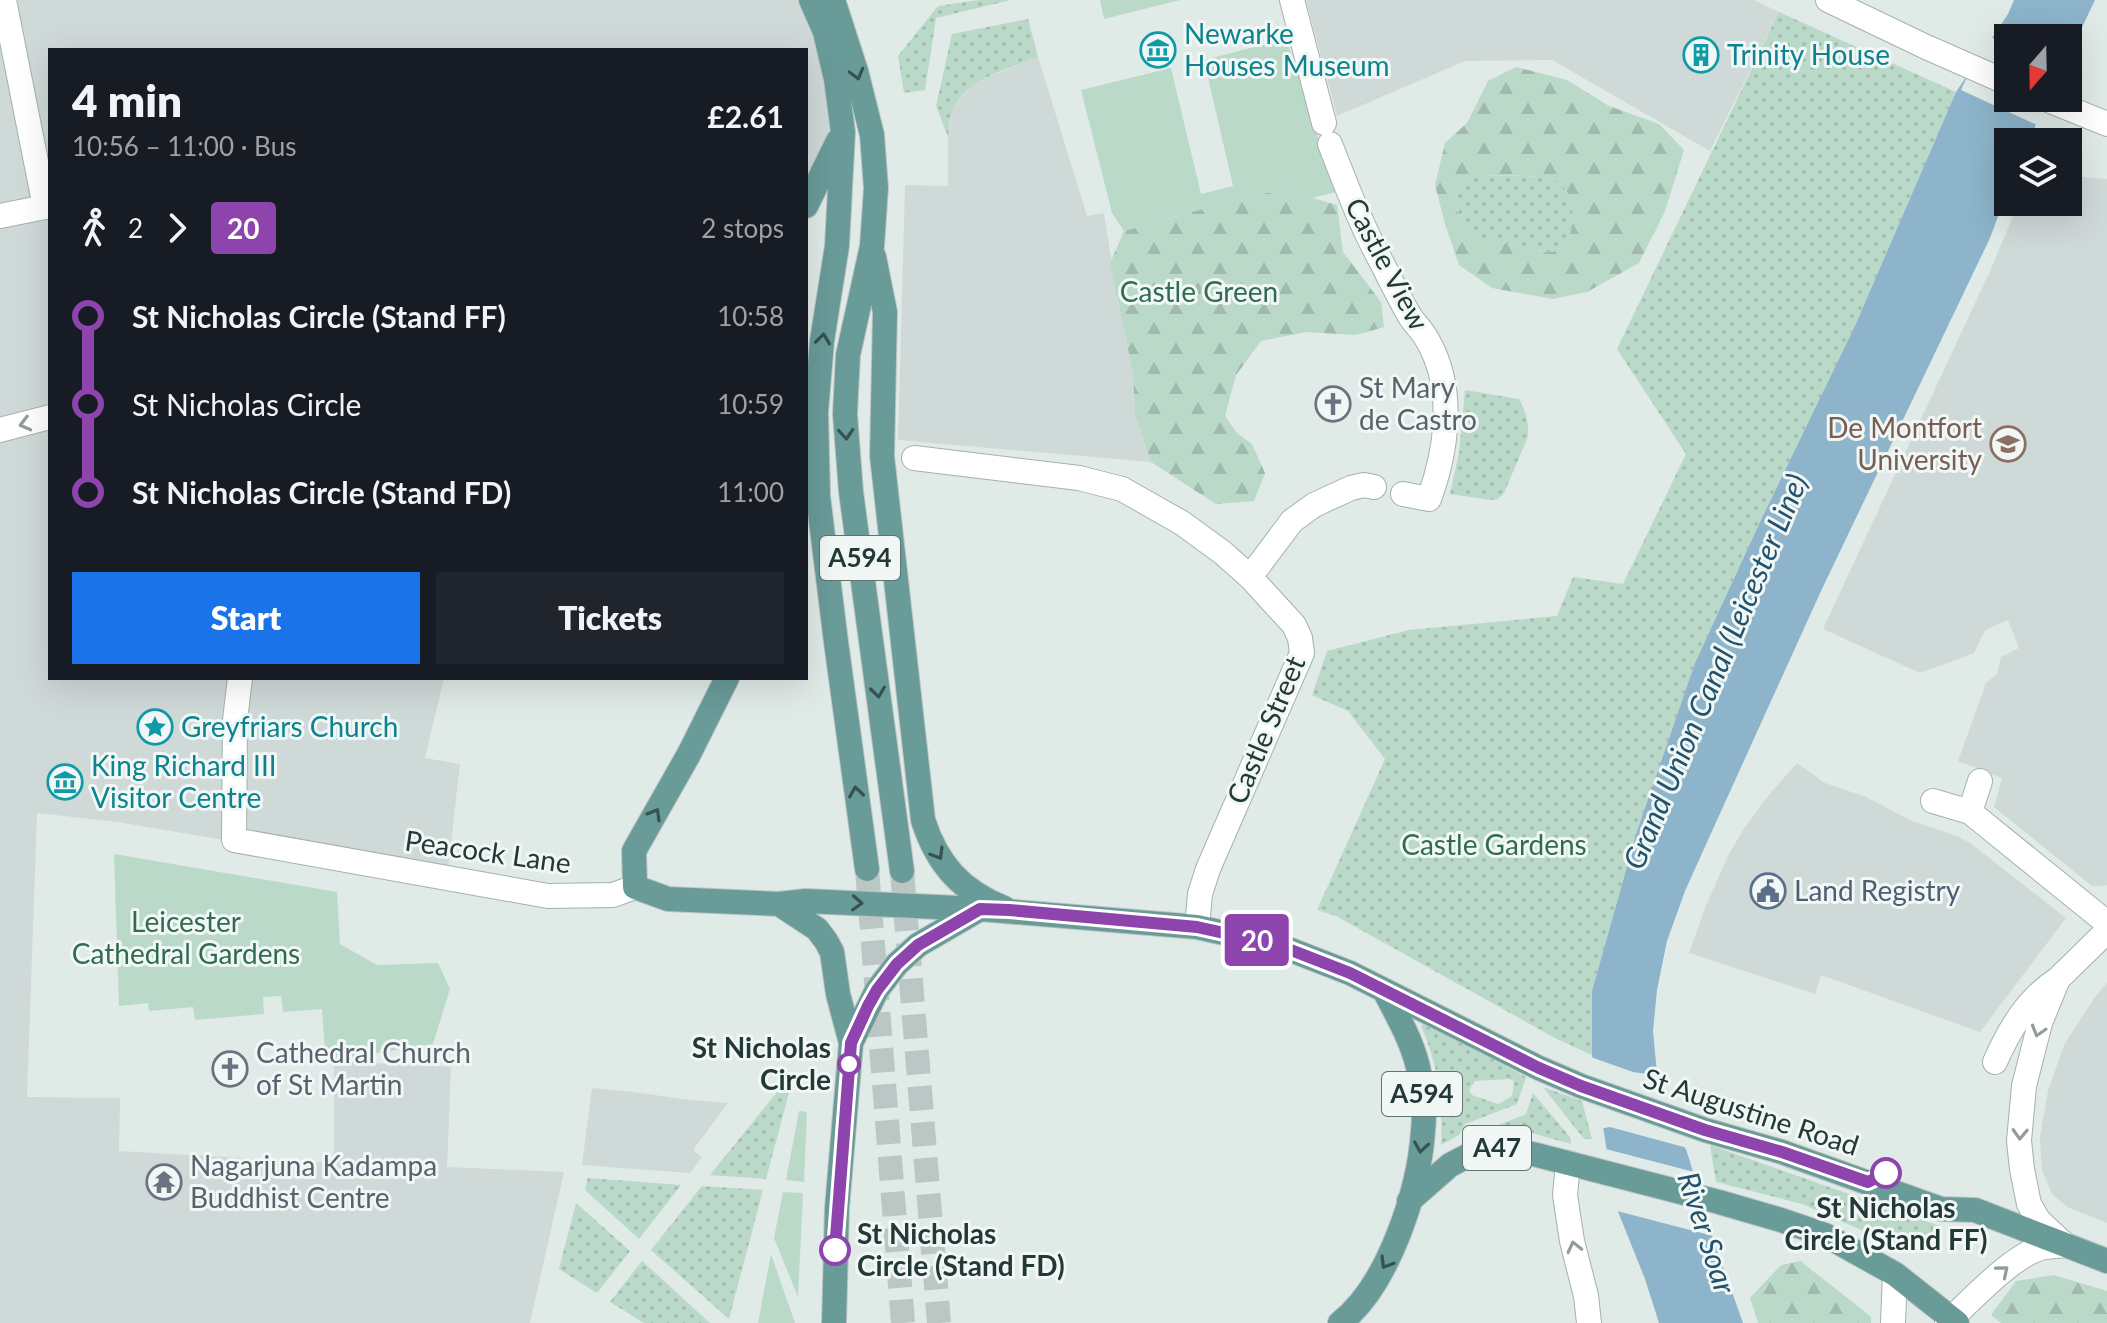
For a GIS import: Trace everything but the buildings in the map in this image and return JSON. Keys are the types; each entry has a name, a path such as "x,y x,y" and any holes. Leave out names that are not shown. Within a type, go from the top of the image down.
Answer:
{"main road":[{"name":"A594","path":"811,0 825,32 836,79 843,132 837,246 822,341 816,412 818,496 867,869"},
{"name":"A594","path":"833,0 872,135 876,188 872,246 848,355 845,414 851,492 902,871"},
{"path":"808,202 843,132"},
{"name":"A594","path":"872,246 885,312 882,456 923,820 934,850 949,871 977,895 1009,910"},
{"path":"635,887 634,851 726,680"},
{"name":"Peacock Lane","path":"635,887 668,899 779,904"},
{"name":"A594","path":"779,904 806,901 1009,910 1197,927 1239,935 1311,956 1385,992 1414,1052 1420,1075 1423,1131 1409,1201 1392,1253 1347,1321"},
{"path":"779,904 817,929 832,952 838,994 851,1043 836,1234 834,1323"},
{"path":"851,1043 877,990 897,964 918,945 980,909"},
{"name":"St Augustine Road","path":"1385,992 1581,1086 1705,1130 1782,1152 1941,1209 1975,1210 2107,1261"},
{"name":"A47","path":"1409,1201 1450,1165 1479,1150 1513,1150 1719,1202 1825,1235 1895,1274 1952,1321"}],"street":[{"path":"0,216 48,207 4,0"},
{"name":"Castle View","path":"1292,0 1327,133 1351,199 1379,259 1430,343 1443,382 1447,413 1437,478 1429,499 1403,494"},
{"path":"1828,0 1994,77"},
{"path":"2076,112 2107,124"},
{"path":"0,430 48,418"},
{"name":"Castle Street","path":"914,458 1079,478 1122,489 1182,523 1223,553 1294,625 1302,653 1208,869 1200,894 1197,927"},
{"path":"1250,577 1292,521 1314,505 1351,488 1364,485 1374,487"},
{"name":"Peacock Lane","path":"240,680 235,720 234,840 548,896 613,895 635,887"},
{"path":"1970,812 1980,781"},
{"path":"1933,801 1970,812 2107,923"},
{"path":"1995,1062 2006,1038 2026,1008 2107,931"},
{"path":"2058,979 2040,1023 2026,1073 2019,1141 2029,1204 2039,1221 2072,1248"},
{"path":"1568,1163 1565,1195 1589,1323"},
{"path":"1952,1321 2021,1257 2040,1249 2072,1248"},
{"path":"1893,1323 1895,1274"}],"shaded area":[{"path":"0,0 807,0 843,132 808,202 808,48 48,48 48,680 444,680 425,758 460,764 447,878 118,822 37,813 27,1097 120,1098 119,1151 334,1163 334,1061 451,1067 447,1167 564,1172 530,1323 0,1323"},
{"path":"1306,0 1754,0 1779,12 1710,151 1552,60 1465,61 1337,116"},
{"path":"1038,57 1087,216 1104,213 1133,373 1135,415 1151,462 898,440 905,185 948,186 951,112 961,97 988,77"},
{"name":"De Montfort University","path":"2082,177 2107,179 2107,885 2104,886 2092,886 1994,807 2002,778 1958,761 1986,683 1997,674 2001,657 2019,648 2008,620 1985,630 1974,653 1920,673 1823,629 2013,216 2082,216"},
{"path":"1797,763 1825,783 1866,797 1912,821 1970,843 2066,918 1980,1032 1821,975 1815,994 1689,953 1728,856 1768,796"},
{"path":"2107,983 2107,1223 2067,1207 2052,1194 2042,1170 2040,1137 2048,1091 2064,1045"},
{"path":"592,1088 728,1103 693,1150 702,1157 690,1173 582,1165"}],"green space":[{"path":"979,0 1011,0 936,18 925,90 904,93 898,56 938,6"},
{"path":"1100,0 1180,0 1104,19"},
{"name":"Castle Gardens","path":"1779,12 1956,92 1854,328 1695,663 1637,831 1592,991 1592,1055 1557,1039 1336,916 1317,910 1385,759 1348,711 1312,695 1327,651 1409,630 1557,616 1573,577 1623,584 1686,454 1617,349"},
{"path":"1028,19 1038,57 989,76 967,91 952,112 948,137 936,106 952,34"},
{"path":"1286,39 1316,123 1319,146 1336,192 1313,198 1285,190 1251,195 1124,231 1112,213 1081,90 1171,68 1201,194 1233,186 1204,60"},
{"path":"1516,67 1567,80 1609,106 1659,124 1684,150 1665,211 1639,263 1587,292 1553,299 1492,288 1459,265 1435,185 1445,143 1467,123 1488,81","holes":["1485,175 1531,176 1553,179 1559,183 1568,193 1573,219 1562,247 1555,251 1539,252 1478,238 1465,229 1457,211 1457,193 1468,178"]},
{"path":"1485,175 1541,177 1559,183 1568,193 1573,213 1565,244 1555,251 1545,252 1470,235 1460,222 1456,197 1468,178"},
{"name":"Castle Green","path":"1285,190 1337,205 1343,252 1381,302 1384,327 1356,335 1306,332 1261,341 1236,375 1225,416 1237,433 1252,444 1265,473 1254,501 1216,504 1151,462 1135,415 1133,373 1110,263 1124,231 1251,195"},
{"path":"1465,390 1519,399 1525,413 1528,437 1504,493 1498,499 1450,494 1459,453"},
{"name":"Leicester Cathedral Gardens","path":"114,854 337,892 340,944 377,965 438,963 450,989 433,1044 326,1061 322,1009 283,1012 281,996 263,997 264,1014 195,1020 193,1007 149,1011 148,1003 119,1006"},
{"path":"1425,1022 1526,1077 1517,1104 1465,1124 1459,1135 1441,1145 1438,1084 1421,1026","holes":["1475,1081 1514,1081 1512,1096 1498,1104 1472,1095 1469,1090"]},
{"path":"795,1070 766,1179 710,1175"},
{"path":"1543,1087 1582,1101 1592,1139 1584,1139"},
{"path":"1533,1093 1570,1137 1571,1144 1529,1132 1494,1127 1526,1114"},
{"path":"799,1111 807,1112 804,1182 786,1180"},
{"path":"1710,1145 1940,1226 1943,1236 1907,1250 1802,1204 1716,1182"},
{"path":"588,1178 681,1185 639,1239 585,1190"},
{"path":"702,1186 763,1190 729,1319 651,1250"},
{"path":"783,1192 803,1193 798,1297 774,1238"},
{"path":"576,1203 630,1251 597,1293 559,1269"},
{"path":"771,1254 795,1323 758,1323"},
{"path":"642,1261 710,1323 644,1323 610,1302"},
{"path":"1801,1261 1871,1317 1871,1323 1758,1323 1750,1298 1781,1265"},
{"path":"2054,1275 2107,1291 2107,1323 2001,1323 1991,1315 2016,1281"}],"water":[{"path":"2014,0 2095,0 2082,27 2082,24 2001,24"},
{"path":"1994,35 1994,112 2042,112 2034,128 1994,128 1994,216 1998,216 1990,238 1821,591 1685,891 1667,941 1653,1031 1657,1074 1688,1155 1711,1233 1743,1323 1659,1323 1615,1204 1592,1055 1592,991 1637,831 1695,663 1854,328 1956,92"}],"pier":[{"path":"1988,36 1994,39 1994,105 1961,90"},
{"path":"2009,112 2046,112 2039,126"},
{"path":"1588,1056 1633,1072 1662,1076 1691,1149 1610,1127 1599,1129"},
{"path":"1602,1148 1698,1173 1717,1237 1613,1210"}],"tunnel":[{"path":"867,869 903,1323"},
{"path":"902,871 939,1323"}],"bus line":[{"name":"20","path":"835,1250 851,1043 877,990 897,964 918,945 980,909 1197,927 1278,945 1350,973 1581,1086 1868,1182 1886,1173"}],"place":[{"name":"Newarke Houses Museum","path":"1158,50"},
{"name":"Trinity House","path":"1701,55"},
{"name":"St Mary de Castro","path":"1333,404"},
{"name":"De Montfort University","path":"2008,444"},
{"name":"Greyfriars Church","path":"155,727"},
{"name":"King Richard III Visitor Centre","path":"65,782"},
{"name":"Land Registry","path":"1768,891"},
{"name":"St Nicholas Circle","path":"849,1064"},
{"name":"Cathedral Church of St Martin","path":"230,1069"},
{"name":"St Nicholas Circle (Stand FF)","path":"1886,1173"},
{"name":"Nagarjuna Kadampa Buddhist Centre","path":"164,1182"},
{"name":"St Nicholas Circle (Stand FD)","path":"835,1250"}],"water label":[{"name":"Grand Union Canal (Leicester Line)","path":"1716,672"},
{"name":"River Soar","path":"1706,1233"}]}
